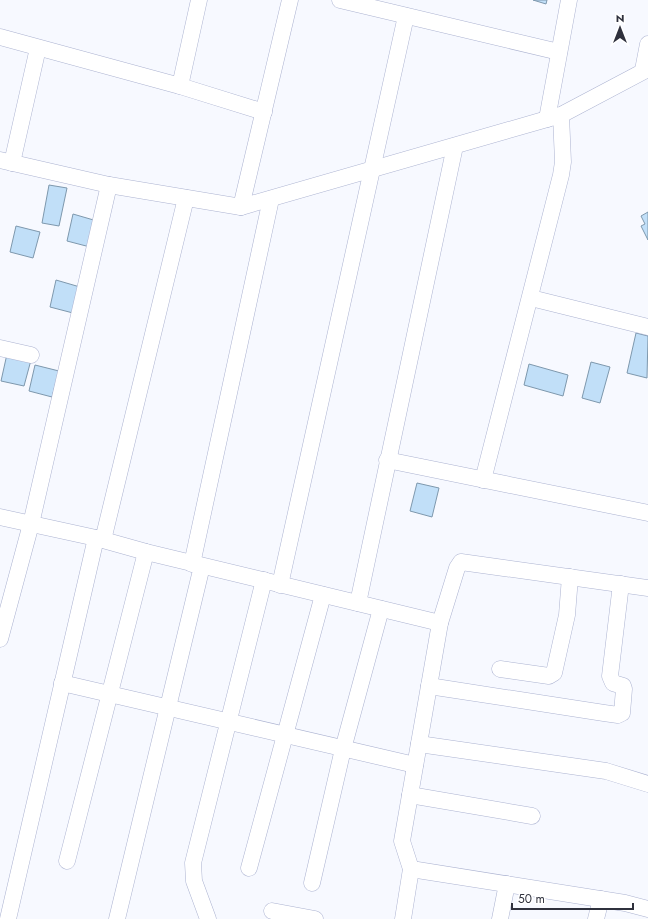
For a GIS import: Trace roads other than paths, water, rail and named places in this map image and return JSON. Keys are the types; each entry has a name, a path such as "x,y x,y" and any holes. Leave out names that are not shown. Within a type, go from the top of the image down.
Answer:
{"street":[{"path":"180,86 199,0"},
{"path":"241,207 290,0"},
{"path":"340,0 559,52"},
{"path":"483,480 531,298 561,175 563,162 554,117 559,52 569,0"},
{"path":"280,585 406,16"},
{"path":"0,37 180,86 264,112"},
{"path":"38,48 6,162 109,185 241,207 554,117 646,69 648,44"},
{"path":"358,603 387,460 455,146"},
{"path":"0,638 31,524 109,185"},
{"path":"8,919 62,683 186,198"},
{"path":"116,919 168,708 271,199"},
{"path":"531,298 648,327"},
{"path":"0,348 31,355"},
{"path":"387,460 648,513"},
{"path":"0,516 100,539 197,565 440,623"},
{"path":"67,861 146,552"},
{"path":"403,919 411,869 402,841 440,623 457,568 461,562 648,588"},
{"path":"500,669 549,676 554,673 567,615 570,577"},
{"path":"208,919 194,881 193,863 264,580"},
{"path":"429,686 618,715 622,713 624,689 623,686 613,683 610,676 621,584"},
{"path":"249,868 323,595"},
{"path":"312,883 343,749 381,609"},
{"path":"62,683 227,723 415,765"},
{"path":"419,744 606,770 648,784"},
{"path":"410,795 532,816"},
{"path":"411,869 625,903 648,909"},
{"path":"500,919 507,884"},
{"path":"596,919 601,899"},
{"path":"272,911 315,919"}]}
